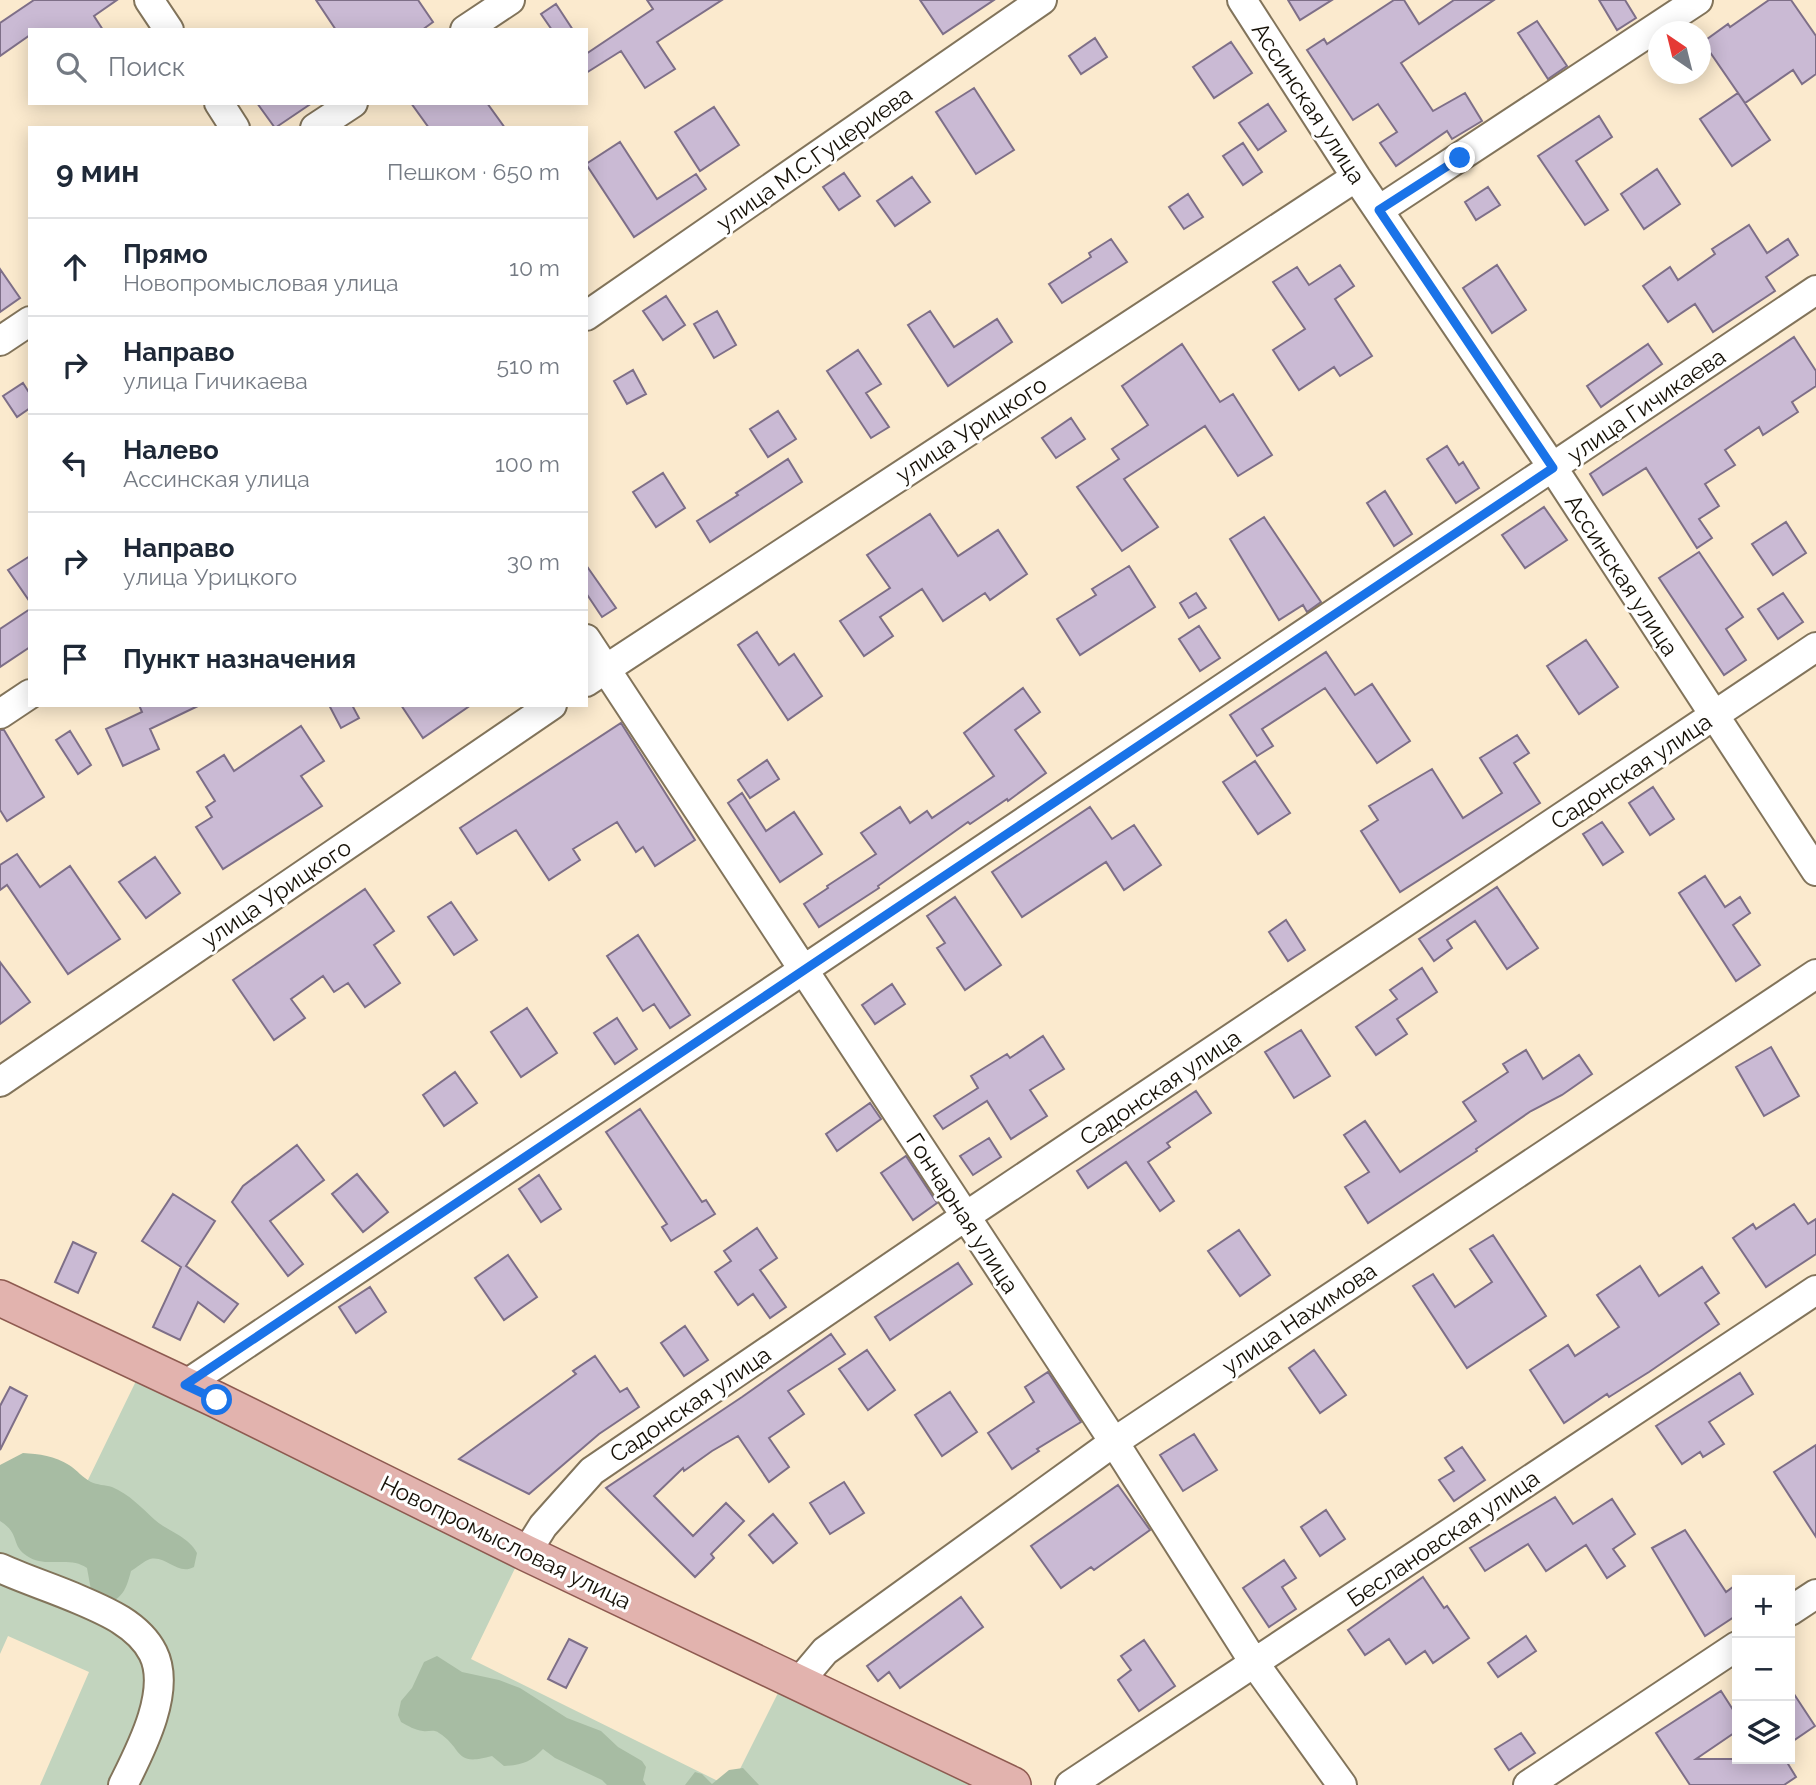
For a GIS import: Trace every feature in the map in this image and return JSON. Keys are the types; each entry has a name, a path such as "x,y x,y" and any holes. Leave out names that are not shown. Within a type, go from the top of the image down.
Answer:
{"main road":[{"name":"Новопромысловая улица","path":"0,1298 1013,1785"}],"street":[{"path":"149,0 168,28"},
{"path":"468,28 510,0"},
{"name":"улица М.С.Гуцериева","path":"588,315 1042,0"},
{"name":"Ассинская улица","path":"1242,0 1356,177 1553,468 1816,871"},
{"path":"1379,210 1698,0"},
{"path":"220,105 234,126"},
{"path":"318,126 350,105"},
{"name":"улица Урицкого","path":"596,675 1356,177"},
{"name":"улица Гичикаева","path":"185,1385 1816,290"},
{"path":"0,341 28,322"},
{"name":"Гончарная улица","path":"588,646 596,675 803,970 1114,1442 1255,1664 1342,1785"},
{"name":"Садонская улица","path":"526,1553 543,1527 592,1471 966,1216 1816,647"},
{"path":"0,714 28,695"},
{"name":"улица Урицкого","path":"0,1082 549,707"},
{"name":"улица Нахимова","path":"798,1683 825,1651 1114,1442 1816,974"},
{"name":"Беслановская улица","path":"1070,1785 1816,1290"},
{"path":"0,1568 108,1612 138,1634 152,1653 159,1673 153,1712 143,1744 122,1785"},
{"path":"1795,1608 1816,1594"},
{"path":"1528,1785 1732,1649"}],"green space":[{"path":"136,1381 518,1562 471,1659 726,1785 40,1785 89,1672 8,1636 0,1654 0,1486 69,1519"},
{"path":"23,1453 58,1459 91,1482 124,1493 160,1524 189,1542 197,1553 194,1567 182,1569 162,1560 150,1559 131,1571 123,1592 106,1605 91,1590 87,1568 73,1562 42,1562 27,1556 19,1548 11,1530 0,1521 0,1465"},
{"path":"437,1656 462,1672 499,1680 520,1688 567,1718 601,1731 618,1747 642,1761 646,1767 643,1780 646,1785 607,1785 543,1749 530,1760 510,1766 504,1766 492,1756 480,1759 465,1758 437,1732 417,1730 401,1722 398,1715 401,1701 412,1688 424,1662"},
{"path":"781,1687 985,1785 732,1785"},
{"path":"743,1768 759,1785 685,1785 695,1772 702,1774 712,1784 729,1770"}],"building":[{"path":"34,0 117,0 94,16 102,28 28,28 28,36 0,56 0,23"},
{"path":"316,0 418,0 433,22 425,28 335,28"},
{"path":"647,0 722,0 657,42 675,69 645,88 621,51 588,72 588,53 653,9"},
{"path":"920,0 994,0 943,34"},
{"path":"1288,0 1332,0 1300,20"},
{"path":"1394,0 1404,0 1419,24 1454,0 1494,0 1401,63 1433,111 1465,93 1482,121 1452,139 1447,131 1396,166 1380,143 1397,132 1378,104 1353,120 1307,50 1324,39 1327,44"},
{"path":"1599,0 1625,0 1636,18 1617,30"},
{"path":"1769,0 1791,0 1816,36 1816,74 1802,84 1793,70 1745,103 1711,54 1711,36 1728,24 1730,27"},
{"path":"556,4 572,28 551,28 541,14"},
{"path":"1537,21 1567,66 1548,79 1518,33"},
{"path":"1095,38 1107,57 1081,74 1069,56"},
{"path":"1231,42 1252,73 1214,98 1193,67"},
{"path":"974,88 1014,150 976,174 936,112"},
{"path":"1738,93 1770,140 1732,166 1700,119"},
{"path":"1268,104 1286,131 1258,150 1239,123"},
{"path":"258,105 309,105 278,126 274,126"},
{"path":"412,105 488,105 504,126 428,126"},
{"path":"714,107 739,145 700,171 675,132"},
{"path":"1599,116 1612,137 1576,161 1608,210 1585,225 1538,156"},
{"path":"620,142 657,199 696,174 706,189 634,237 588,167 588,163"},
{"path":"1243,143 1262,172 1243,185 1223,156"},
{"path":"1657,169 1680,204 1644,229 1621,194"},
{"path":"844,173 860,196 839,210 823,187"},
{"path":"912,177 930,202 895,226 877,201"},
{"path":"1488,187 1500,205 1476,220 1465,202"},
{"path":"1188,194 1203,217 1184,229 1169,207"},
{"path":"1749,225 1767,253 1788,239 1798,255 1766,277 1775,291 1713,332 1695,304 1668,322 1643,286 1670,267 1678,280 1715,254 1712,249"},
{"path":"1111,239 1127,262 1062,303 1049,284 1091,257 1089,253"},
{"path":"1340,265 1354,286 1335,299 1372,356 1340,376 1334,367 1299,390 1273,350 1305,329 1273,282 1297,267 1309,285"},
{"path":"1497,265 1526,310 1492,333 1463,288"},
{"path":"0,269 20,298 0,312"},
{"path":"666,296 685,325 663,340 643,311"},
{"path":"717,311 736,345 714,358 694,324"},
{"path":"930,311 954,347 997,319 1012,342 948,386 908,325"},
{"path":"1794,337 1816,371 1816,386 1792,402 1798,412 1763,435 1759,427 1725,450 1735,465 1705,484 1719,506 1699,519 1712,538 1697,548 1646,468 1603,495 1590,474"},
{"path":"1182,344 1220,402 1233,394 1272,455 1238,476 1205,426 1124,479 1158,527 1122,551 1077,487 1119,459 1112,449 1148,425 1122,386"},
{"path":"1648,344 1662,364 1601,407 1587,386"},
{"path":"858,350 881,384 866,393 889,427 871,438 827,371"},
{"path":"633,370 646,394 627,404 614,381"},
{"path":"23,383 28,391 28,409 17,417 3,396"},
{"path":"778,411 796,439 768,457 750,429"},
{"path":"1071,418 1085,439 1056,458 1042,438"},
{"path":"1447,446 1459,465 1463,462 1479,488 1456,503 1427,459"},
{"path":"788,459 802,482 710,542 697,521"},
{"path":"663,473 685,508 656,527 633,492"},
{"path":"1385,491 1412,534 1394,546 1367,503"},
{"path":"1544,507 1567,540 1525,568 1502,535"},
{"path":"930,514 958,556 998,530 1027,574 990,600 985,593 943,621 922,589 880,617 893,636 864,656 840,621 890,588 867,555"},
{"path":"1264,517 1321,602 1307,612 1303,605 1279,620 1230,539"},
{"path":"1786,522 1806,553 1773,575 1752,544"},
{"path":"1699,552 1743,617 1726,629 1746,660 1724,675 1659,578"},
{"path":"28,557 28,599 8,570"},
{"path":"1129,566 1155,607 1080,655 1057,619 1096,595 1092,589"},
{"path":"588,568 616,608 602,617 588,596"},
{"path":"1196,593 1206,608 1189,618 1180,603"},
{"path":"1783,593 1803,622 1778,639 1758,609"},
{"path":"28,610 28,648 0,667 0,629"},
{"path":"1199,626 1220,658 1200,671 1179,639"},
{"path":"757,632 779,665 794,654 822,696 788,720 738,645"},
{"path":"1586,640 1618,687 1579,714 1547,666"},
{"path":"1326,652 1355,695 1372,684 1410,741 1377,763 1325,688 1262,729 1273,746 1257,756 1230,715"},
{"path":"1023,688 1040,712 1015,730 1046,773 1008,801 1007,799 970,824 968,822 878,886 879,888 819,927 804,904 876,854 861,833 900,807 910,823 927,811 932,818 994,776 964,733"},
{"path":"140,707 196,707 150,729 159,749 123,766 106,729 142,712"},
{"path":"330,707 353,707 359,718 341,728"},
{"path":"402,707 468,707 423,738"},
{"path":"621,723 695,840 655,866 643,847 636,852 617,822 573,849 580,860 549,880 516,830 477,854 460,828"},
{"path":"301,726 324,761 301,776 322,806 223,869 196,827 212,817 206,807 215,801 197,772 224,755 234,771"},
{"path":"0,730 4,730 44,797 7,821 0,810"},
{"path":"70,731 91,765 78,774 56,740"},
{"path":"1517,735 1529,753 1514,763 1540,803 1400,892 1361,831 1378,820 1369,806 1432,769 1463,818 1502,793 1480,758"},
{"path":"767,760 779,779 750,798 738,780"},
{"path":"1255,761 1290,813 1258,834 1223,782"},
{"path":"1653,787 1674,819 1650,835 1629,803"},
{"path":"742,793 766,831 794,812 822,854 780,882 728,803"},
{"path":"1090,807 1112,839 1134,825 1161,865 1124,890 1106,862 1022,917 992,872"},
{"path":"1602,822 1623,852 1603,865 1583,834"},
{"path":"17,854 40,887 70,866 120,939 68,974 7,885 0,890 0,865"},
{"path":"155,857 180,893 146,918 119,882"},
{"path":"1705,876 1725,907 1740,897 1750,913 1733,925 1760,965 1736,981 1679,893"},
{"path":"1497,887 1538,948 1507,969 1475,921 1447,940 1452,948 1434,961 1419,939"},
{"path":"365,889 394,931 374,945 400,983 365,1007 348,983 334,992 323,976 291,999 305,1018 274,1040 233,980"},
{"path":"955,897 1001,965 965,990 937,948 945,943 927,916"},
{"path":"451,902 477,940 454,955 428,917"},
{"path":"1286,920 1305,950 1288,961 1269,932"},
{"path":"638,935 690,1015 670,1028 654,1004 643,1011 607,956"},
{"path":"0,962 30,1002 0,1024"},
{"path":"1422,968 1437,992 1397,1019 1407,1034 1376,1055 1356,1027 1397,999 1390,990"},
{"path":"892,984 905,1004 875,1024 862,1005"},
{"path":"527,1008 557,1053 521,1077 491,1032"},
{"path":"617,1018 637,1049 615,1064 594,1033"},
{"path":"1301,1030 1330,1076 1294,1098 1265,1052"},
{"path":"1043,1036 1064,1069 1030,1090 1047,1116 1011,1139 987,1101 943,1129 934,1116 978,1088 971,1076 1007,1054 1010,1058"},
{"path":"1771,1047 1799,1096 1764,1116 1736,1067"},
{"path":"1526,1050 1543,1079 1579,1055 1592,1074 1562,1095 1531,1111 1476,1149 1477,1151 1368,1223 1345,1187 1369,1172 1344,1135 1365,1121 1400,1172 1476,1121 1463,1102 1508,1072 1503,1064"},
{"path":"455,1072 477,1103 444,1126 423,1095"},
{"path":"1196,1091 1211,1113 1167,1143 1170,1147 1148,1162 1174,1201 1160,1211 1126,1162 1088,1188 1077,1171"},
{"path":"870,1103 881,1119 837,1151 826,1134"},
{"path":"640,1109 702,1202 706,1200 715,1214 671,1241 662,1227 667,1224 606,1132"},
{"path":"989,1138 1001,1157 973,1175 960,1156"},
{"path":"297,1145 324,1180 270,1221 303,1264 288,1276 232,1202 243,1186"},
{"path":"906,1156 937,1203 913,1220 881,1173"},
{"path":"357,1174 388,1212 363,1232 332,1194"},
{"path":"539,1175 561,1209 541,1222 519,1189"},
{"path":"173,1194 215,1221 186,1266 238,1304 224,1322 198,1302 180,1340 153,1327 181,1267 142,1241"},
{"path":"1794,1204 1808,1224 1816,1219 1816,1254 1766,1287 1733,1238 1753,1224 1756,1229"},
{"path":"757,1228 777,1258 760,1270 786,1307 770,1318 753,1294 738,1305 715,1272 731,1261 724,1251"},
{"path":"1239,1230 1270,1275 1240,1296 1208,1251"},
{"path":"1493,1235 1546,1316 1467,1368 1413,1286 1433,1274 1455,1307 1492,1282 1470,1249"},
{"path":"73,1242 96,1253 78,1293 55,1282"},
{"path":"508,1255 537,1297 504,1320 475,1278"},
{"path":"958,1263 972,1284 890,1340 875,1317"},
{"path":"1640,1266 1659,1296 1702,1267 1719,1293 1705,1303 1719,1324 1649,1372 1609,1397 1607,1394 1564,1423 1530,1370 1568,1345 1575,1356 1619,1327 1597,1295"},
{"path":"370,1287 386,1312 356,1333 339,1307"},
{"path":"685,1326 708,1360 684,1376 661,1343"},
{"path":"831,1334 845,1354 788,1391 804,1414 769,1438 789,1467 769,1482 738,1436 684,1471 683,1468 654,1496 693,1536 726,1503 744,1521 711,1554 714,1558 695,1577 606,1488"},
{"path":"867,1350 895,1390 868,1410 839,1369"},
{"path":"1314,1350 1346,1395 1320,1413 1289,1368"},
{"path":"595,1356 620,1392 627,1388 639,1407 599,1434 529,1494 459,1459 576,1374 573,1371"},
{"path":"1048,1372 1081,1422 1037,1449 1039,1451 1012,1469 988,1433 1034,1402 1025,1387"},
{"path":"1740,1373 1753,1394 1709,1422 1724,1444 1703,1457 1700,1452 1682,1464 1656,1426"},
{"path":"10,1387 27,1396 0,1450 0,1406"},
{"path":"950,1392 977,1432 942,1456 915,1415"},
{"path":"1194,1434 1217,1470 1183,1491 1160,1455"},
{"path":"1816,1445 1816,1537 1774,1472"},
{"path":"1462,1447 1485,1480 1454,1501 1439,1480 1454,1471 1445,1458"},
{"path":"844,1482 864,1513 830,1534 810,1503"},
{"path":"1118,1485 1150,1530 1094,1570 1091,1567 1061,1588 1031,1546"},
{"path":"1555,1497 1573,1524 1612,1499 1635,1534 1613,1549 1625,1566 1607,1578 1586,1545 1546,1571 1528,1544 1485,1571 1470,1548"},
{"path":"1326,1510 1345,1539 1320,1556 1301,1527"},
{"path":"773,1514 797,1543 773,1563 749,1535"},
{"path":"1685,1530 1726,1592 1732,1588 1732,1618 1705,1636 1652,1548"},
{"path":"1284,1560 1296,1578 1282,1587 1296,1609 1269,1627 1243,1588"},
{"path":"1423,1577 1469,1638 1433,1663 1425,1651 1406,1664 1389,1639 1365,1655 1348,1630"},
{"path":"961,1597 983,1627 900,1688 889,1672 878,1681 867,1666"},
{"path":"1526,1636 1536,1651 1498,1677 1488,1663"},
{"path":"569,1639 587,1648 566,1688 548,1679"},
{"path":"1144,1640 1175,1686 1139,1711 1118,1680 1131,1670 1121,1656"},
{"path":"1721,1691 1732,1708 1732,1734 1696,1759 1732,1759 1732,1764 1788,1764 1796,1777 1784,1785 1690,1785 1656,1733"},
{"path":"1795,1696 1815,1726 1795,1740"},
{"path":"1521,1733 1535,1753 1509,1770 1495,1749"}],"route":[{"path":"217,1400 185,1385 1553,468 1379,210 1460,158"}]}
